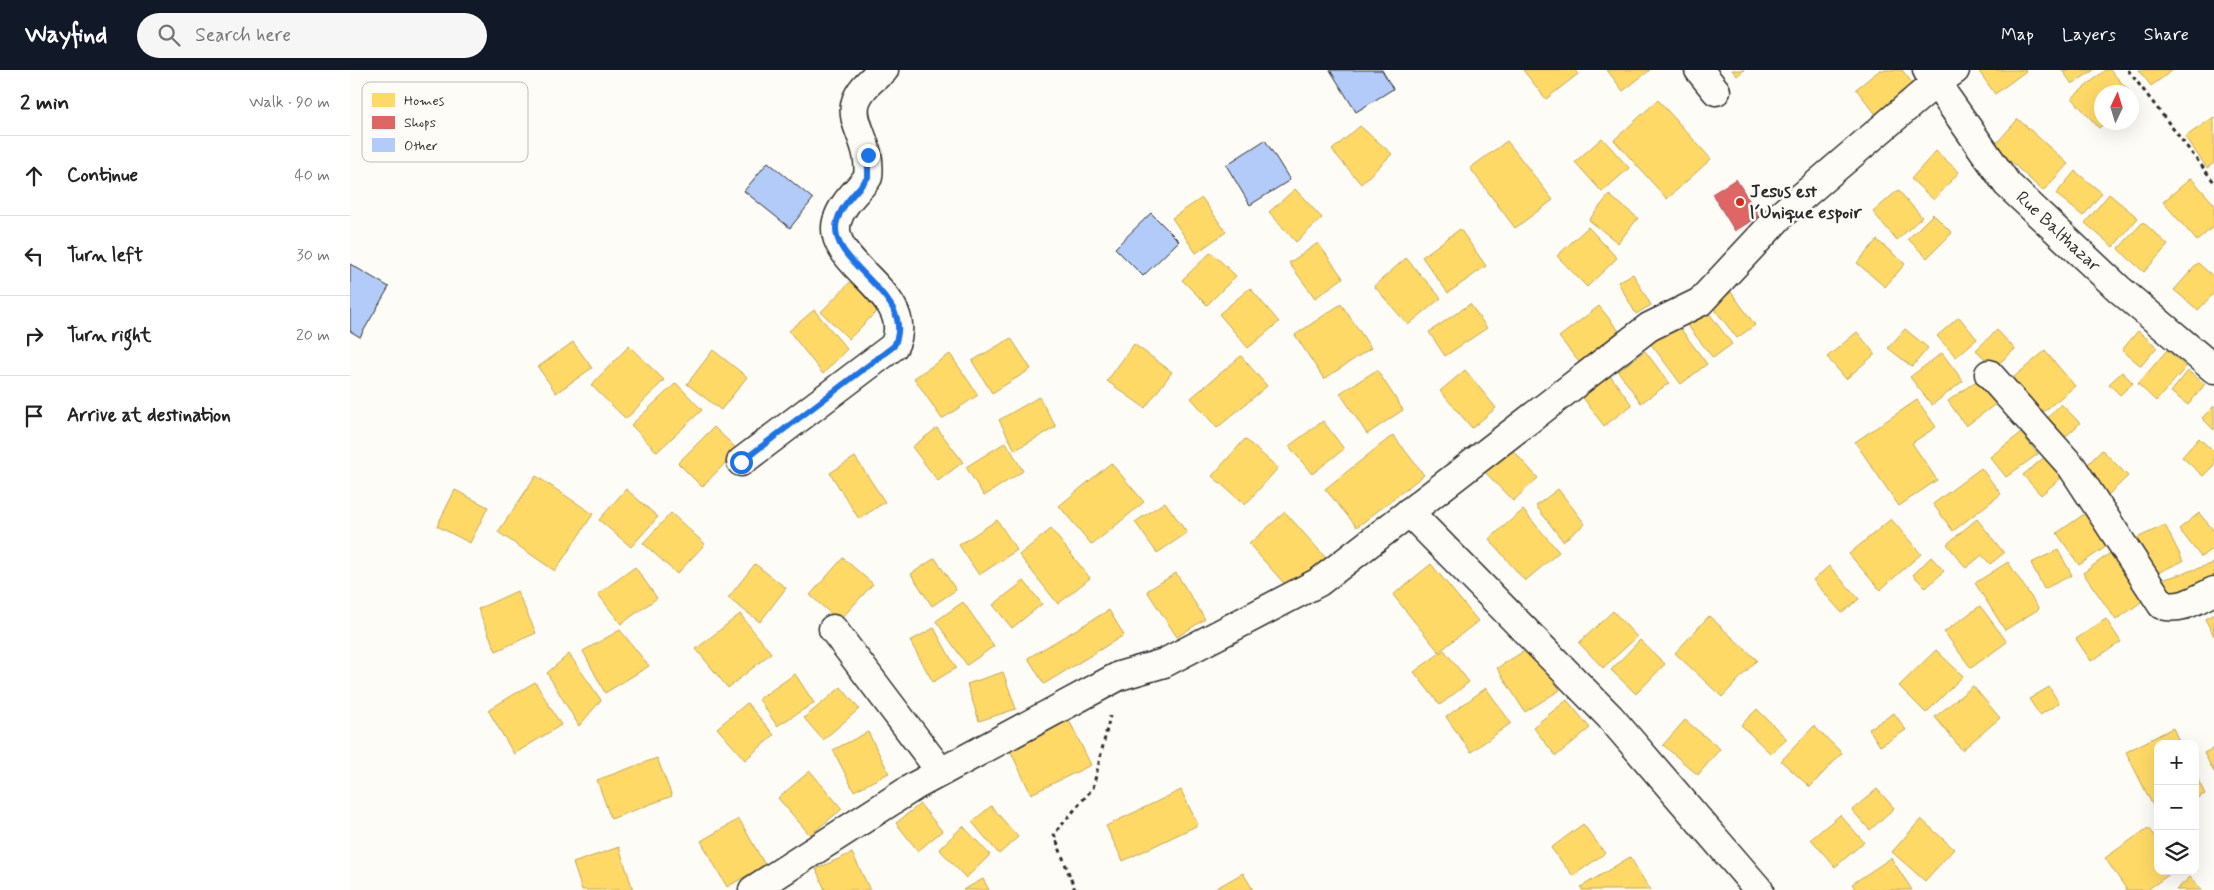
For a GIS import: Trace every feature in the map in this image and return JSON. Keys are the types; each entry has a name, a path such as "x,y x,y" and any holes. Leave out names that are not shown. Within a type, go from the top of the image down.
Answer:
{"street":[{"path":"741,462 894,346 899,336 899,325 892,306 842,247 836,235 837,222 843,206 868,177 868,155 854,117 856,99 864,85 884,70"},
{"path":"1699,70 1716,91"},
{"path":"753,890 915,786 1119,676 1164,663 1319,582 1649,327 1700,302 1783,213 1938,75"},
{"name":"Rue Balthazar","path":"1938,75 2007,184 2119,289 2214,369"},
{"path":"1989,374 2072,467 2162,605 2173,608 2214,591"},
{"path":"1409,512 1610,717 1759,890"},
{"path":"832,629 941,772"}],"path":[{"path":"2128,70 2214,182"},
{"path":"1075,890 1054,834 1093,788 1119,676"}],"building: Homes":[{"path":"1523,70 1575,70 1578,74 1546,99"},
{"path":"1607,70 1650,70 1623,91"},
{"path":"1732,70 1744,70 1737,76"},
{"path":"1880,70 1902,70 1920,93 1882,122 1856,89"},
{"path":"1978,70 2025,70 2026,71 1995,94"},
{"path":"2062,70 2094,70 2072,84"},
{"path":"2105,70 2110,70 2124,85 2094,85 2094,122 2072,98"},
{"path":"2139,70 2173,70 2151,86"},
{"path":"1658,100 1711,159 1667,199 1614,140"},
{"path":"2214,117 2214,163 2207,168 2185,137"},
{"path":"2018,119 2068,164 2043,191 1994,146"},
{"path":"1360,126 1392,154 1361,184 1332,150"},
{"path":"1602,138 1629,168 1602,192 1575,162"},
{"path":"1507,141 1553,200 1515,228 1470,168"},
{"path":"1936,151 1959,172 1934,200 1911,179"},
{"path":"2075,171 2102,193 2083,216 2056,194"},
{"path":"2191,178 2214,204 2214,226 2197,241 2163,202"},
{"path":"1295,189 1322,218 1296,242 1269,212"},
{"path":"1898,190 1922,217 1897,240 1873,212"},
{"path":"2109,194 2138,218 2113,247 2085,223"},
{"path":"1609,195 1638,218 1618,243 1589,220"},
{"path":"1202,198 1226,232 1196,253 1172,218"},
{"path":"1933,214 1952,233 1927,258 1908,239"},
{"path":"2143,222 2168,245 2144,272 2118,249"},
{"path":"1588,227 1617,258 1587,287 1557,256"},
{"path":"1460,229 1486,266 1448,293 1422,257"},
{"path":"1877,240 1905,264 1885,287 1857,263"},
{"path":"1318,243 1343,278 1315,298 1289,263"},
{"path":"1211,252 1236,276 1207,305 1182,280"},
{"path":"1406,258 1441,298 1408,325 1374,286"},
{"path":"2198,263 2214,277 2214,293 2198,310 2174,290"},
{"path":"858,274 886,302 849,339 821,312"},
{"path":"1633,274 1651,305 1636,314 1618,282"},
{"path":"1250,288 1279,322 1248,348 1219,314"},
{"path":"1731,292 1755,325 1737,338 1712,306"},
{"path":"1341,304 1371,348 1324,379 1295,335"},
{"path":"1470,304 1487,328 1445,356 1429,332"},
{"path":"1599,306 1619,331 1579,362 1559,337"},
{"path":"1705,308 1732,344 1713,358 1685,322"},
{"path":"814,310 847,349 823,374 789,331"},
{"path":"1959,317 1977,339 1956,357 1937,336"},
{"path":"1677,324 1707,364 1681,384 1651,344"},
{"path":"1905,329 1928,348 1912,367 1888,348"},
{"path":"1997,330 2015,349 1994,368 1976,350"},
{"path":"2138,331 2157,347 2141,366 2122,350"},
{"path":"1857,332 1875,354 1846,379 1827,357"},
{"path":"1011,338 1031,369 992,393 972,361"},
{"path":"573,342 592,368 556,393 538,367"},
{"path":"1134,344 1172,372 1145,408 1107,381"},
{"path":"629,346 664,380 626,419 591,385"},
{"path":"713,350 747,377 721,410 687,384"},
{"path":"2167,350 2186,367 2156,401 2138,384"},
{"path":"1645,351 1669,383 1641,403 1618,371"},
{"path":"2045,351 2075,386 2037,417 2008,382"},
{"path":"1942,353 1963,381 1932,405 1910,377"},
{"path":"950,354 978,395 942,419 914,378"},
{"path":"1241,356 1267,386 1217,428 1191,398"},
{"path":"1377,370 1403,410 1367,434 1340,393"},
{"path":"1465,370 1496,408 1472,428 1440,391"},
{"path":"2188,371 2205,384 2188,405 2171,392"},
{"path":"2122,372 2133,383 2120,395 2109,384"},
{"path":"1609,374 1632,405 1604,426 1581,395"},
{"path":"1979,379 1997,403 1966,426 1948,401"},
{"path":"676,383 702,410 657,452 631,425"},
{"path":"1039,397 1056,427 1015,450 999,420"},
{"path":"1917,400 1936,427 1912,443 1937,480 1899,506 1855,442"},
{"path":"2061,404 2080,423 2058,444 2040,426"},
{"path":"2214,406 2214,430 2202,418"},
{"path":"1323,421 1344,449 1312,474 1289,446"},
{"path":"714,427 738,450 702,487 678,463"},
{"path":"937,428 963,462 938,481 912,447"},
{"path":"2021,433 2038,454 2006,477 1990,457"},
{"path":"1393,435 1424,475 1357,527 1325,489"},
{"path":"2199,438 2214,452 2214,465 2203,476 2182,457"},
{"path":"1245,439 1278,468 1245,505 1212,476"},
{"path":"1006,442 1023,471 984,496 966,467"},
{"path":"1507,444 1538,478 1513,501 1481,468"},
{"path":"2053,450 2070,470 2041,495 2023,475"},
{"path":"2102,450 2128,476 2106,497 2081,471"},
{"path":"855,457 885,502 859,519 830,473"},
{"path":"1111,463 1144,502 1092,545 1059,506"},
{"path":"1981,468 2001,494 1953,531 1933,504"},
{"path":"536,476 593,514 555,571 498,532"},
{"path":"626,489 658,517 631,547 599,520"},
{"path":"1558,489 1585,524 1563,541 1536,506"},
{"path":"455,490 488,507 470,543 437,526"},
{"path":"1165,502 1187,533 1157,553 1135,522"},
{"path":"1523,510 1559,552 1525,581 1489,539"},
{"path":"1285,512 1326,558 1290,590 1249,544"},
{"path":"2087,512 2110,544 2079,565 2057,533"},
{"path":"671,513 705,544 677,574 643,543"},
{"path":"2199,513 2214,531 2214,547 2201,557 2179,529"},
{"path":"1891,519 1921,554 1880,590 1849,554"},
{"path":"1977,519 2004,553 1990,564 1982,555 1966,568 1947,544"},
{"path":"997,520 1017,550 979,575 959,545"},
{"path":"2165,525 2183,561 2155,574 2137,538"},
{"path":"1051,529 1090,578 1058,604 1019,555"},
{"path":"2117,548 2151,595 2116,620 2083,573"},
{"path":"2058,550 2072,575 2044,589 2031,563"},
{"path":"1931,557 1944,571 1926,588 1913,575"},
{"path":"843,558 873,584 839,621 810,595"},
{"path":"935,558 956,590 932,606 911,574"},
{"path":"2008,562 2039,609 2005,630 1975,583"},
{"path":"2214,563 2214,585 2166,601 2159,581"},
{"path":"755,564 786,588 760,622 728,598"},
{"path":"1431,564 1478,621 1439,652 1393,595"},
{"path":"1829,566 1859,599 1842,613 1813,580"},
{"path":"635,567 657,598 621,624 598,594"},
{"path":"1176,573 1205,619 1177,637 1147,591"},
{"path":"1024,581 1042,604 1012,628 993,605"},
{"path":"517,591 536,633 496,651 478,609"},
{"path":"963,602 994,646 967,665 936,621"},
{"path":"1980,606 2007,642 1971,668 1944,632"},
{"path":"1109,610 1124,635 1044,684 1028,658"},
{"path":"1613,611 1637,637 1603,668 1579,643"},
{"path":"740,614 771,653 728,688 696,649"},
{"path":"2214,614 2214,636 2205,619"},
{"path":"1709,616 1757,660 1722,697 1675,653"},
{"path":"2106,619 2121,642 2091,661 2076,639"},
{"path":"934,628 956,668 933,682 910,641"},
{"path":"620,630 649,666 605,693 583,651"},
{"path":"1640,640 1665,664 1636,694 1611,670"},
{"path":"1532,646 1560,690 1525,712 1497,668"},
{"path":"1444,650 1469,682 1440,705 1414,672"},
{"path":"1936,650 1963,676 1926,713 1899,686"},
{"path":"569,654 601,700 579,726 547,673"},
{"path":"1003,672 1016,709 979,721 967,684"},
{"path":"795,674 814,703 777,726 759,699"},
{"path":"535,682 561,725 514,754 488,710"},
{"path":"1973,686 2000,718 1962,750 1935,717"},
{"path":"841,687 859,709 823,740 804,718"},
{"path":"2049,687 2059,703 2040,715 2029,699"},
{"path":"1486,688 1511,723 1471,752 1446,717"},
{"path":"1567,700 1590,728 1556,756 1533,727"},
{"path":"747,703 774,735 745,760 717,728"},
{"path":"1757,709 1787,739 1771,754 1741,725"},
{"path":"1894,713 1906,730 1880,746 1869,729"},
{"path":"1067,716 1091,765 1031,794 1007,744"},
{"path":"1685,720 1720,749 1698,775 1663,745"},
{"path":"1814,726 1842,753 1810,787 1781,761"},
{"path":"2173,728 2178,740 2154,740 2154,808 2126,752"},
{"path":"868,732 889,773 854,791 833,750"},
{"path":"2214,748 2214,772 2204,753"},
{"path":"657,758 672,796 611,819 597,780"},
{"path":"810,771 842,809 810,835 778,798"},
{"path":"2199,782 2205,794 2199,797"},
{"path":"1877,789 1894,808 1870,830 1852,810"},
{"path":"1181,790 1198,825 1123,861 1106,826"},
{"path":"920,804 942,831 918,851 896,823"},
{"path":"991,806 1018,837 999,854 972,822"},
{"path":"1840,815 1864,842 1835,867 1811,839"},
{"path":"739,819 765,865 727,887 701,841"},
{"path":"1921,819 1954,849 1925,881 1892,852"},
{"path":"1583,824 1605,853 1573,876 1551,848"},
{"path":"963,826 990,855 966,878 939,849"},
{"path":"2148,828 2154,836 2154,875 2168,875 2147,890 2127,890 2105,858"},
{"path":"619,847 633,890 582,890 573,863"},
{"path":"852,853 870,890 825,890 816,869"},
{"path":"1630,857 1650,890 1582,890 1581,887"},
{"path":"1891,858 1912,890 1856,890 1852,884"},
{"path":"1243,873 1253,890 1213,890"},
{"path":"2190,877 2202,890 2176,890"},
{"path":"983,879 989,890 963,890"}],"building: Shops":[{"path":"1736,179 1759,216 1735,231 1712,194"}],"building: Other":[{"path":"1330,70 1382,70 1393,89 1356,112"},
{"path":"1265,140 1290,180 1250,205 1226,165"},
{"path":"768,162 813,199 790,228 744,191"},
{"path":"1151,213 1179,241 1143,276 1115,248"},
{"path":"350,264 389,287 360,337 350,331"}],"place":[{"name":"Jesus est l´Unique espoir","path":"1740,202"}],"route":[{"path":"741,462 894,346 899,336 897,316 892,306 842,247 836,235 837,222 843,206 868,177 868,155"}]}
